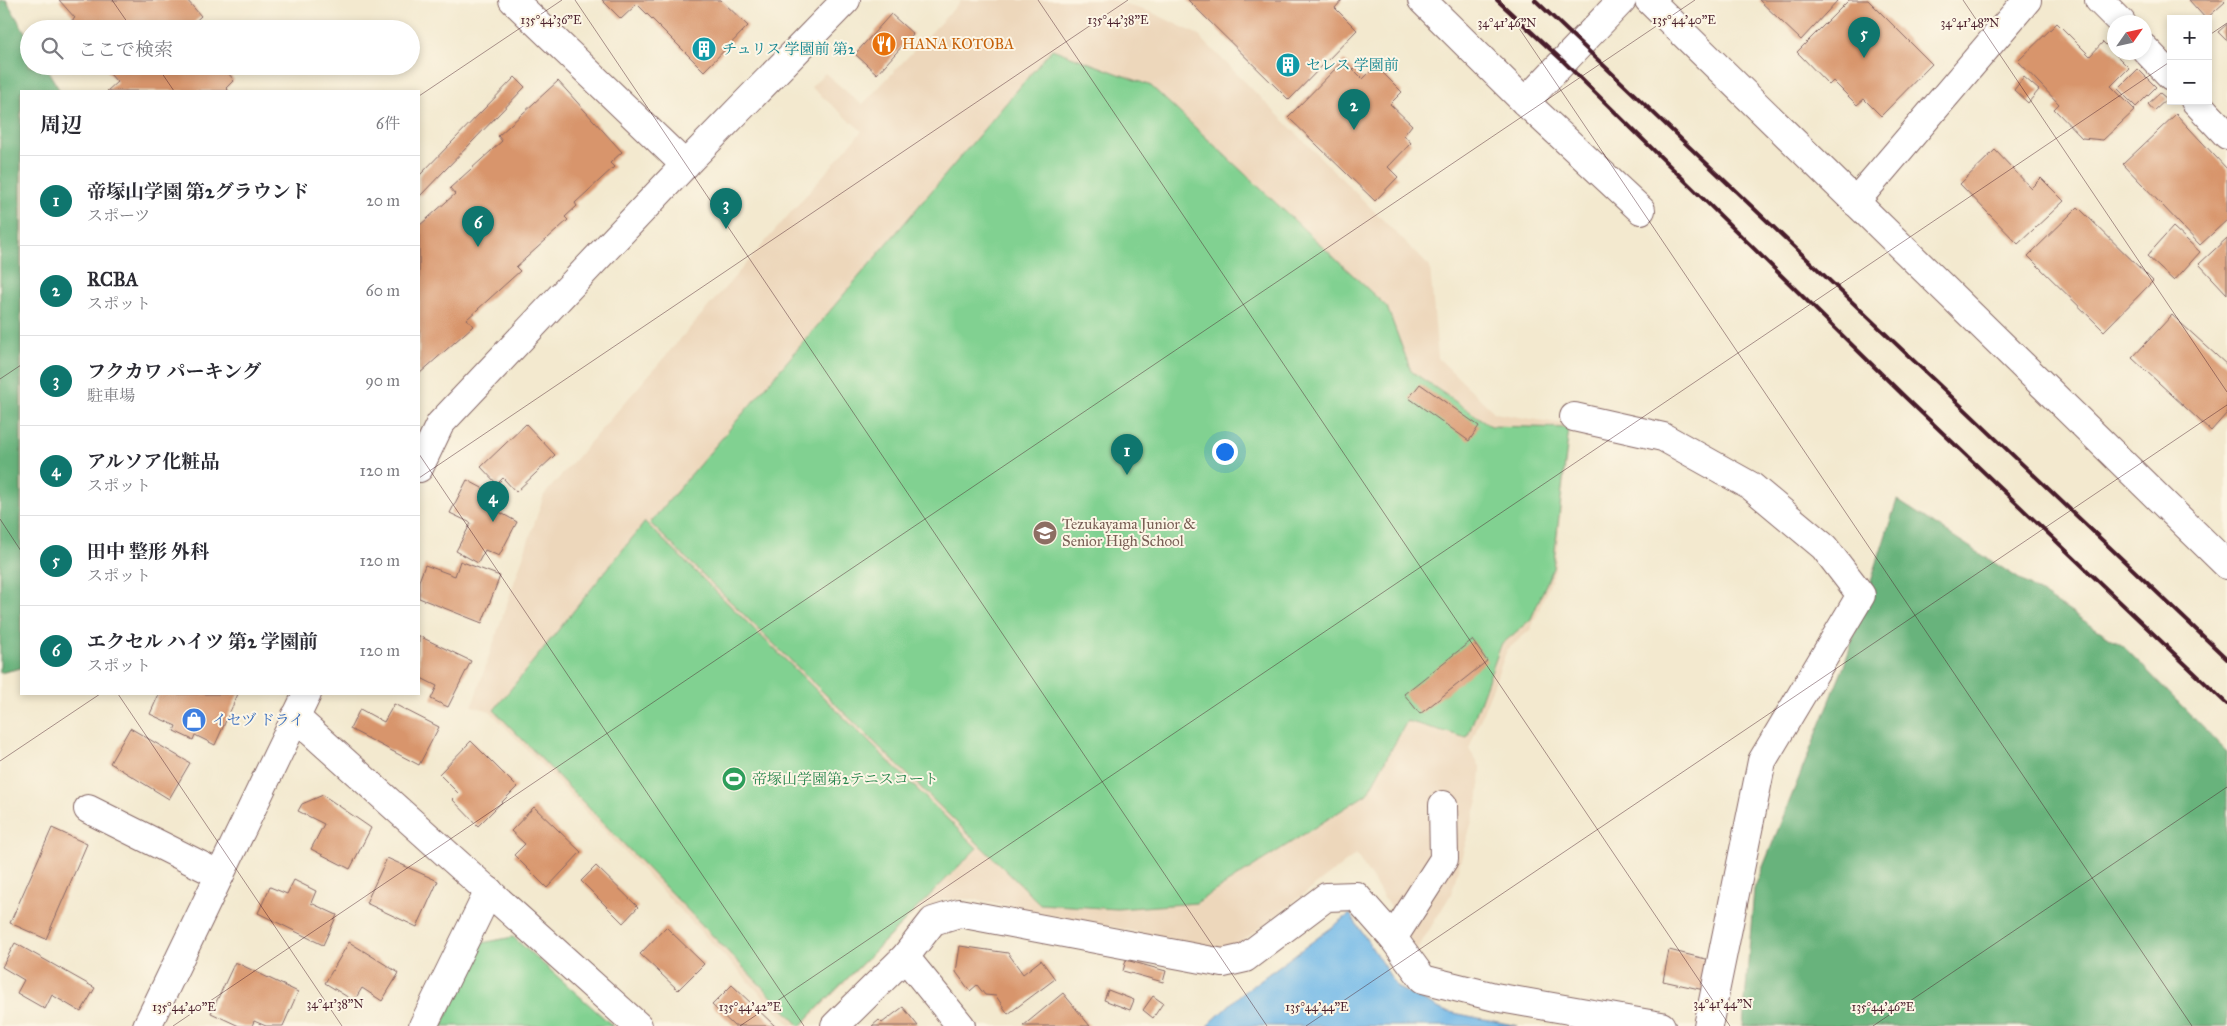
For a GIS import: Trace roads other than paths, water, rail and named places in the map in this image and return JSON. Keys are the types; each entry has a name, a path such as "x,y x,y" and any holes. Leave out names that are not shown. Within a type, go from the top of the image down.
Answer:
{"street":[{"path":"513,0 685,165"},
{"path":"420,466 440,424 685,165 846,0"},
{"path":"1422,0 1525,102 1641,210"},
{"path":"1525,102 1622,0"},
{"path":"1650,0 2227,565"},
{"path":"1855,202 2027,0"},
{"path":"2100,0 2114,15"},
{"path":"2152,56 2167,72"},
{"path":"2199,105 2227,135"},
{"path":"1574,417 1663,437 1751,486 1824,547 1861,595 1762,760 1708,1026"},
{"path":"147,1026 301,706 489,891 638,1026"},
{"path":"1393,938 1444,858 1443,805"},
{"path":"88,809 220,875"},
{"path":"423,1026 489,891"},
{"path":"835,1026 905,957 933,921 959,912 1223,963 1245,958 1326,897 1356,896 1393,938 1423,979 1495,997 1661,1026"},
{"path":"905,957 961,1026"}],"water":[{"path":"1350,914 1398,988 1444,1011 1518,1026 1207,1026 1241,994"}],"railway":[{"path":"1497,0 1563,61 1904,396 2227,704"},
{"path":"1535,0 2227,659"}],"place":[{"name":"HANA KOTOBA","path":"884,44"},
{"name":"チュリス 学園前 第2","path":"704,49"},
{"name":"田中 整形 外科","path":"1864,58"},
{"name":"セレス 学園前","path":"1288,65"},
{"name":"RCBA","path":"1354,130"},
{"name":"フクカワ パーキング","path":"726,229"},
{"name":"エクセル ハイツ 第2 学園前","path":"478,247"},
{"name":"帝塚山学園 第2グラウンド","path":"1127,475"},
{"name":"アルソア化粧品","path":"493,522"},
{"name":"Tezukayama Junior & Senior High School","path":"1045,533"},
{"name":"イセヅ ドライ","path":"194,720"},
{"name":"帝塚山学園第2テニスコート","path":"734,779"}]}
